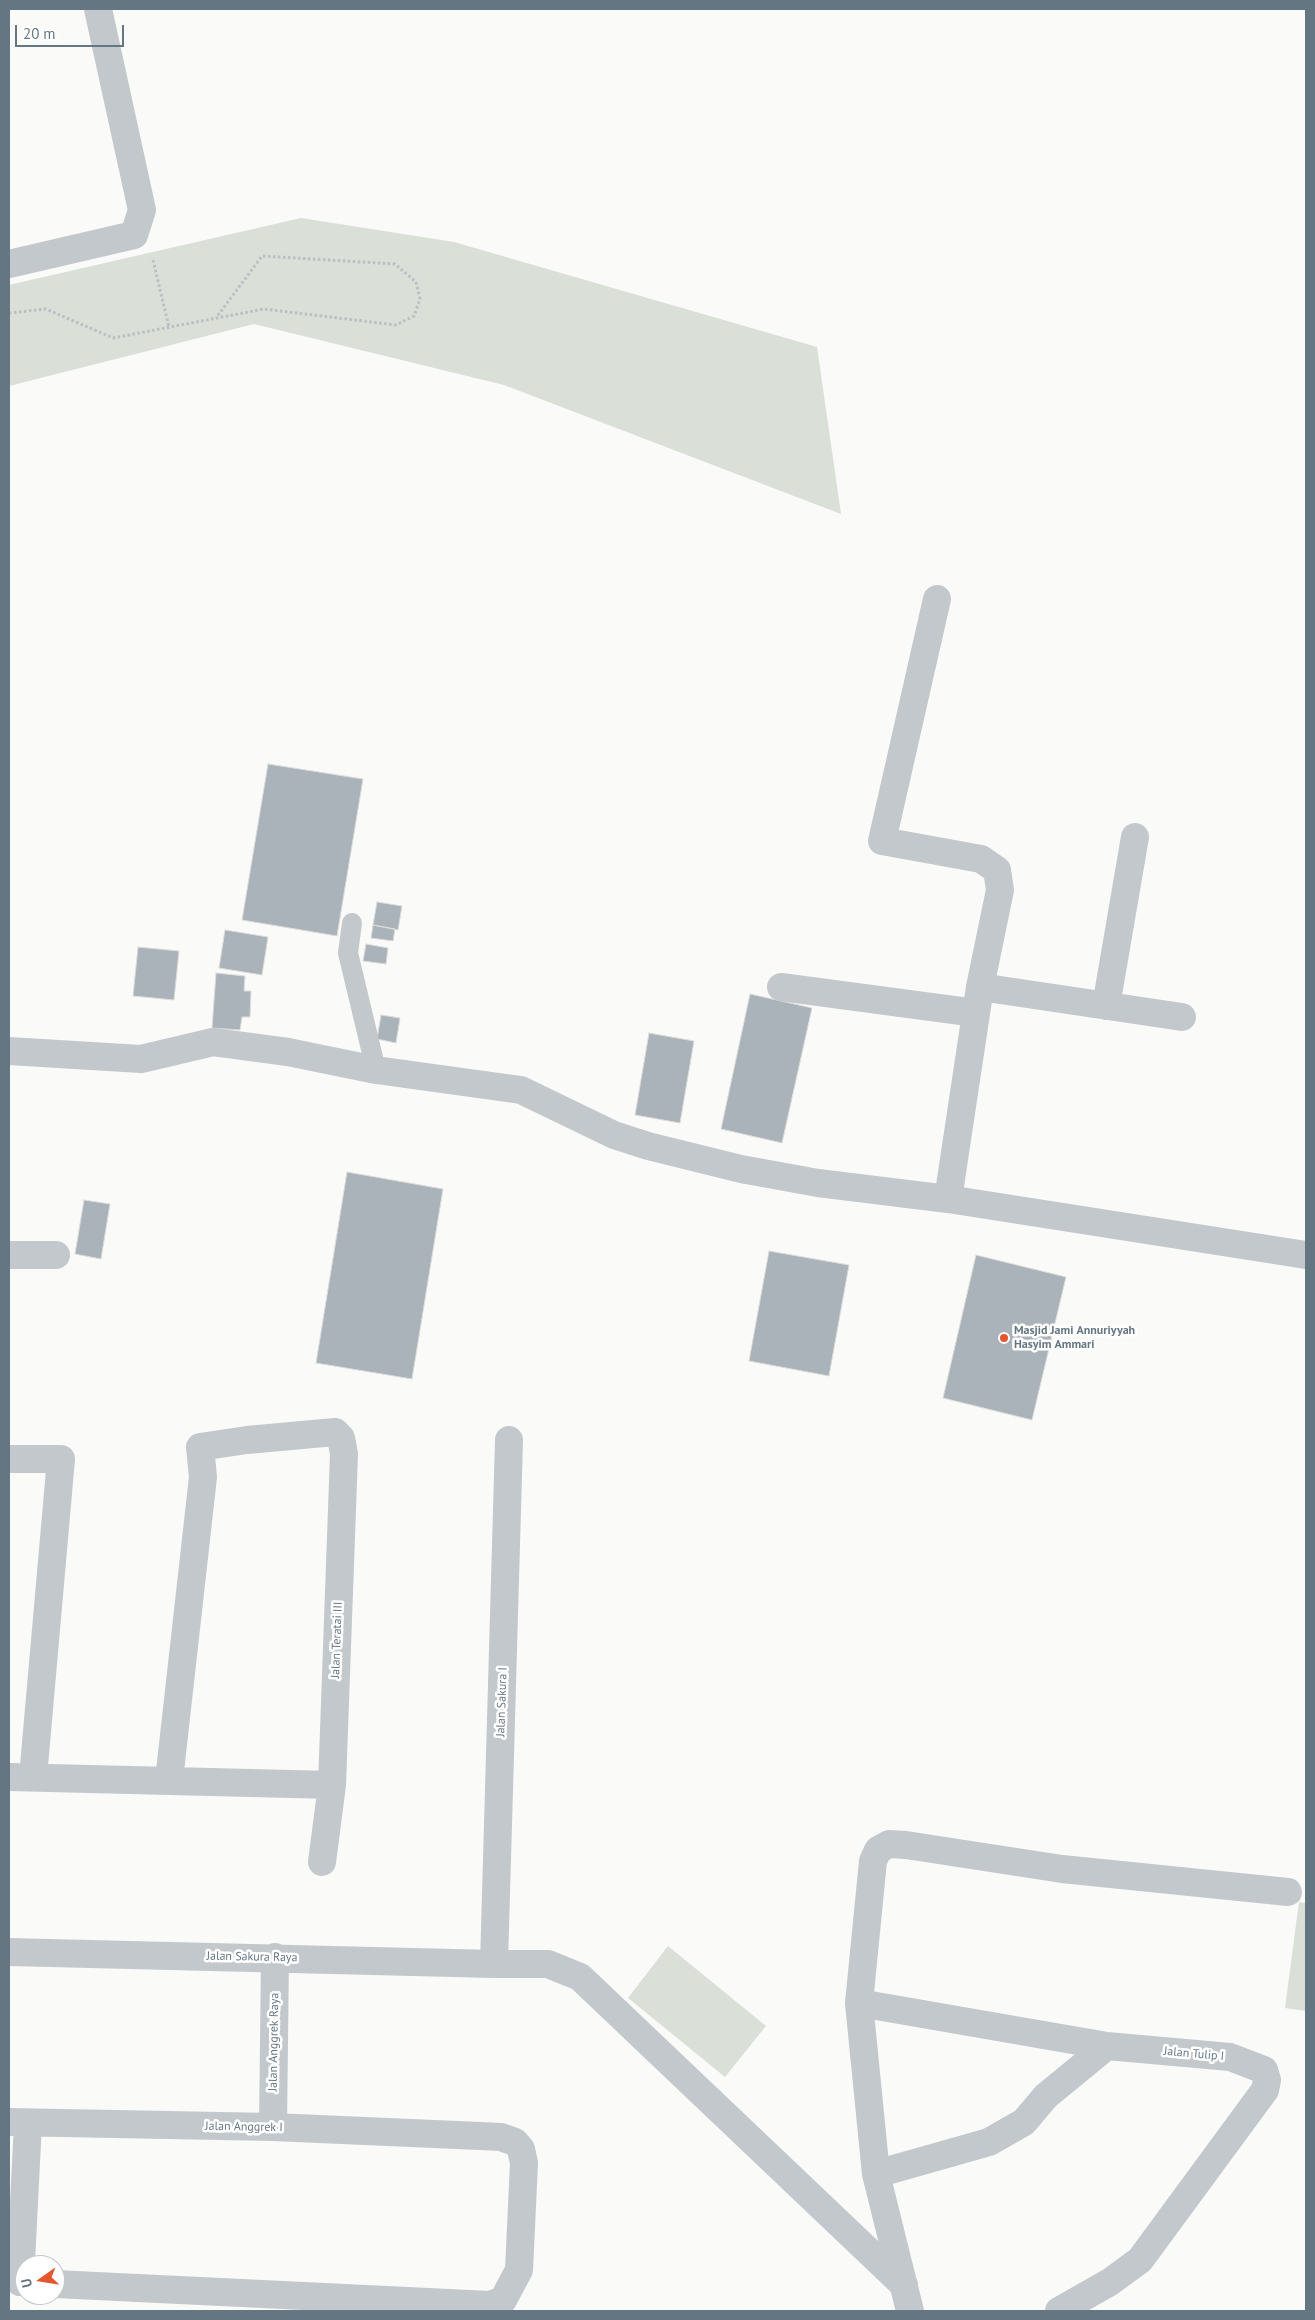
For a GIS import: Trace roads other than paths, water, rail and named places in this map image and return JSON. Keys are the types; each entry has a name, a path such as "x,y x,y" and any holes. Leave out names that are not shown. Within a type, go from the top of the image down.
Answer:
{"street":[{"path":"9,264 134,235 142,210 98,9"},
{"path":"937,599 882,841 980,859 997,870 1000,890 978,1000 948,1200"},
{"path":"1106,1006 1135,837"},
{"path":"781,987 1106,1006 1182,1018"},
{"path":"9,1051 141,1059 213,1042 288,1052 376,1070 521,1090 614,1135 648,1146 741,1169 818,1183 948,1200 1306,1256"},
{"path":"9,1255 56,1255"},
{"name":"Jalan Teratai III","path":"170,1780 203,1477 200,1448 324,1431 335,1432 342,1438 344,1454 332,1785 322,1862"},
{"name":"Jalan Sakura I","path":"494,1964 509,1440"},
{"path":"9,1459 61,1459 21,1777 332,1785"},
{"path":"910,2311 876,2174 859,2003 873,1861 878,1850 889,1844 1062,1869 1288,1892"},
{"name":"Jalan Sakura Raya","path":"9,1952 548,1964 580,1977 904,2285"},
{"name":"Jalan Anggrek Raya","path":"273,2127 275,1957"},
{"name":"Jalan Tulip I","path":"859,2003 1108,2046 1230,2057 1264,2070 1267,2080 1265,2090 1140,2260 1110,2282 1059,2311"},
{"path":"876,2174 989,2142 1024,2122 1046,2096 1108,2046"},
{"path":"18,2123 18,2255"},
{"name":"Jalan Anggrek I","path":"18,2123 273,2127 501,2137 515,2142 521,2149 524,2163 519,2270 503,2300 490,2305 65,2284"}],"lane":[{"path":"352,923 348,953 376,1070"}],"place":[{"name":"Masjid Jami Annuriyyah Hasyim Ammari","path":"1004,1338"}]}
